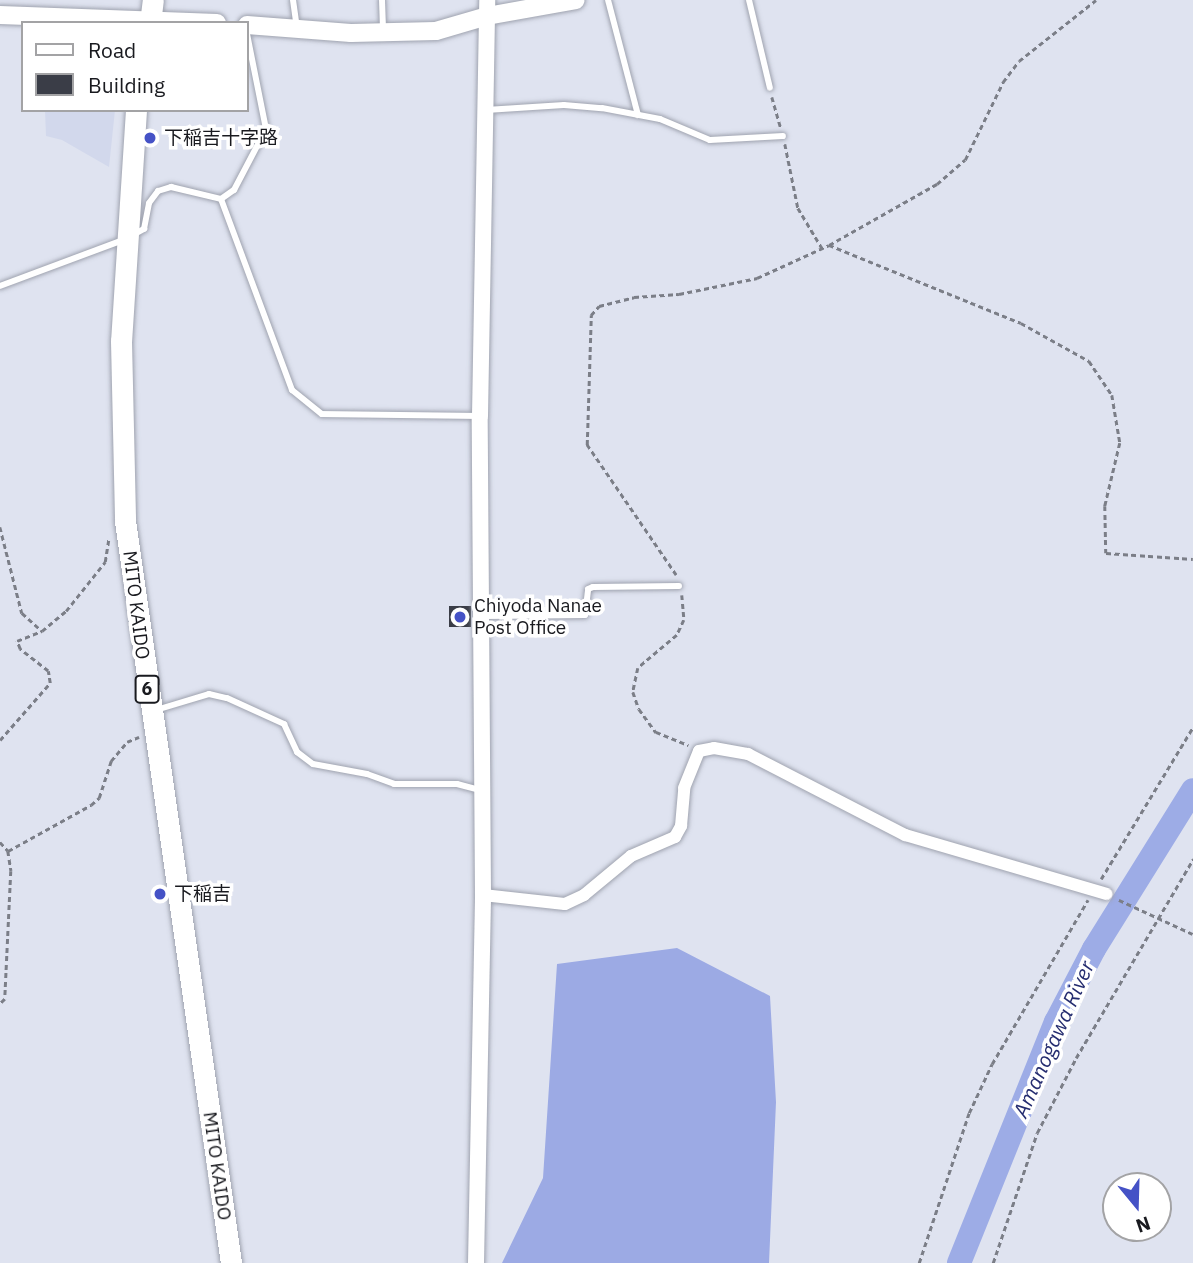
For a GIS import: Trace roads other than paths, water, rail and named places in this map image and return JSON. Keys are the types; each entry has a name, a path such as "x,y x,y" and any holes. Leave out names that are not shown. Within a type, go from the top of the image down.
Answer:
{"highway":[{"name":"MITO KAIDO","path":"136,112 125,239 121,341 125,521 231,1263"}],"main road":[{"path":"248,25 297,30 436,32 487,8 576,0"},
{"path":"0,15 151,14 202,21"}],"street":[{"path":"477,1263 483,895 480,416 487,8"},
{"path":"483,895 565,904 584,895 631,856 675,837 681,826 684,788 699,751 748,754 905,835 1101,891"}],"lane":[{"path":"293,0 297,30"},
{"path":"382,0 383,33"},
{"path":"608,0 638,115"},
{"path":"749,0 770,88"},
{"path":"0,286 125,239 144,229 149,204 158,191 171,187 221,199 234,190 266,129 248,39"},
{"path":"485,111 564,106 638,115 710,141 783,136"},
{"path":"221,199 292,390 322,414 480,416"},
{"path":"480,616 585,615 588,589 593,587 679,586"},
{"path":"151,712 200,696 227,698 284,724 297,752 313,764 367,774 394,785 457,784 483,790"}],"waterway":[{"name":"Amanogawa River","path":"959,1263 1056,1022 1094,949 1193,790"}],"place":[{"name":"下稲吉十字路","path":"150,138"},
{"name":"Chiyoda Nanae Post Office","path":"460,617"},
{"name":"下稲吉","path":"160,894"}]}
